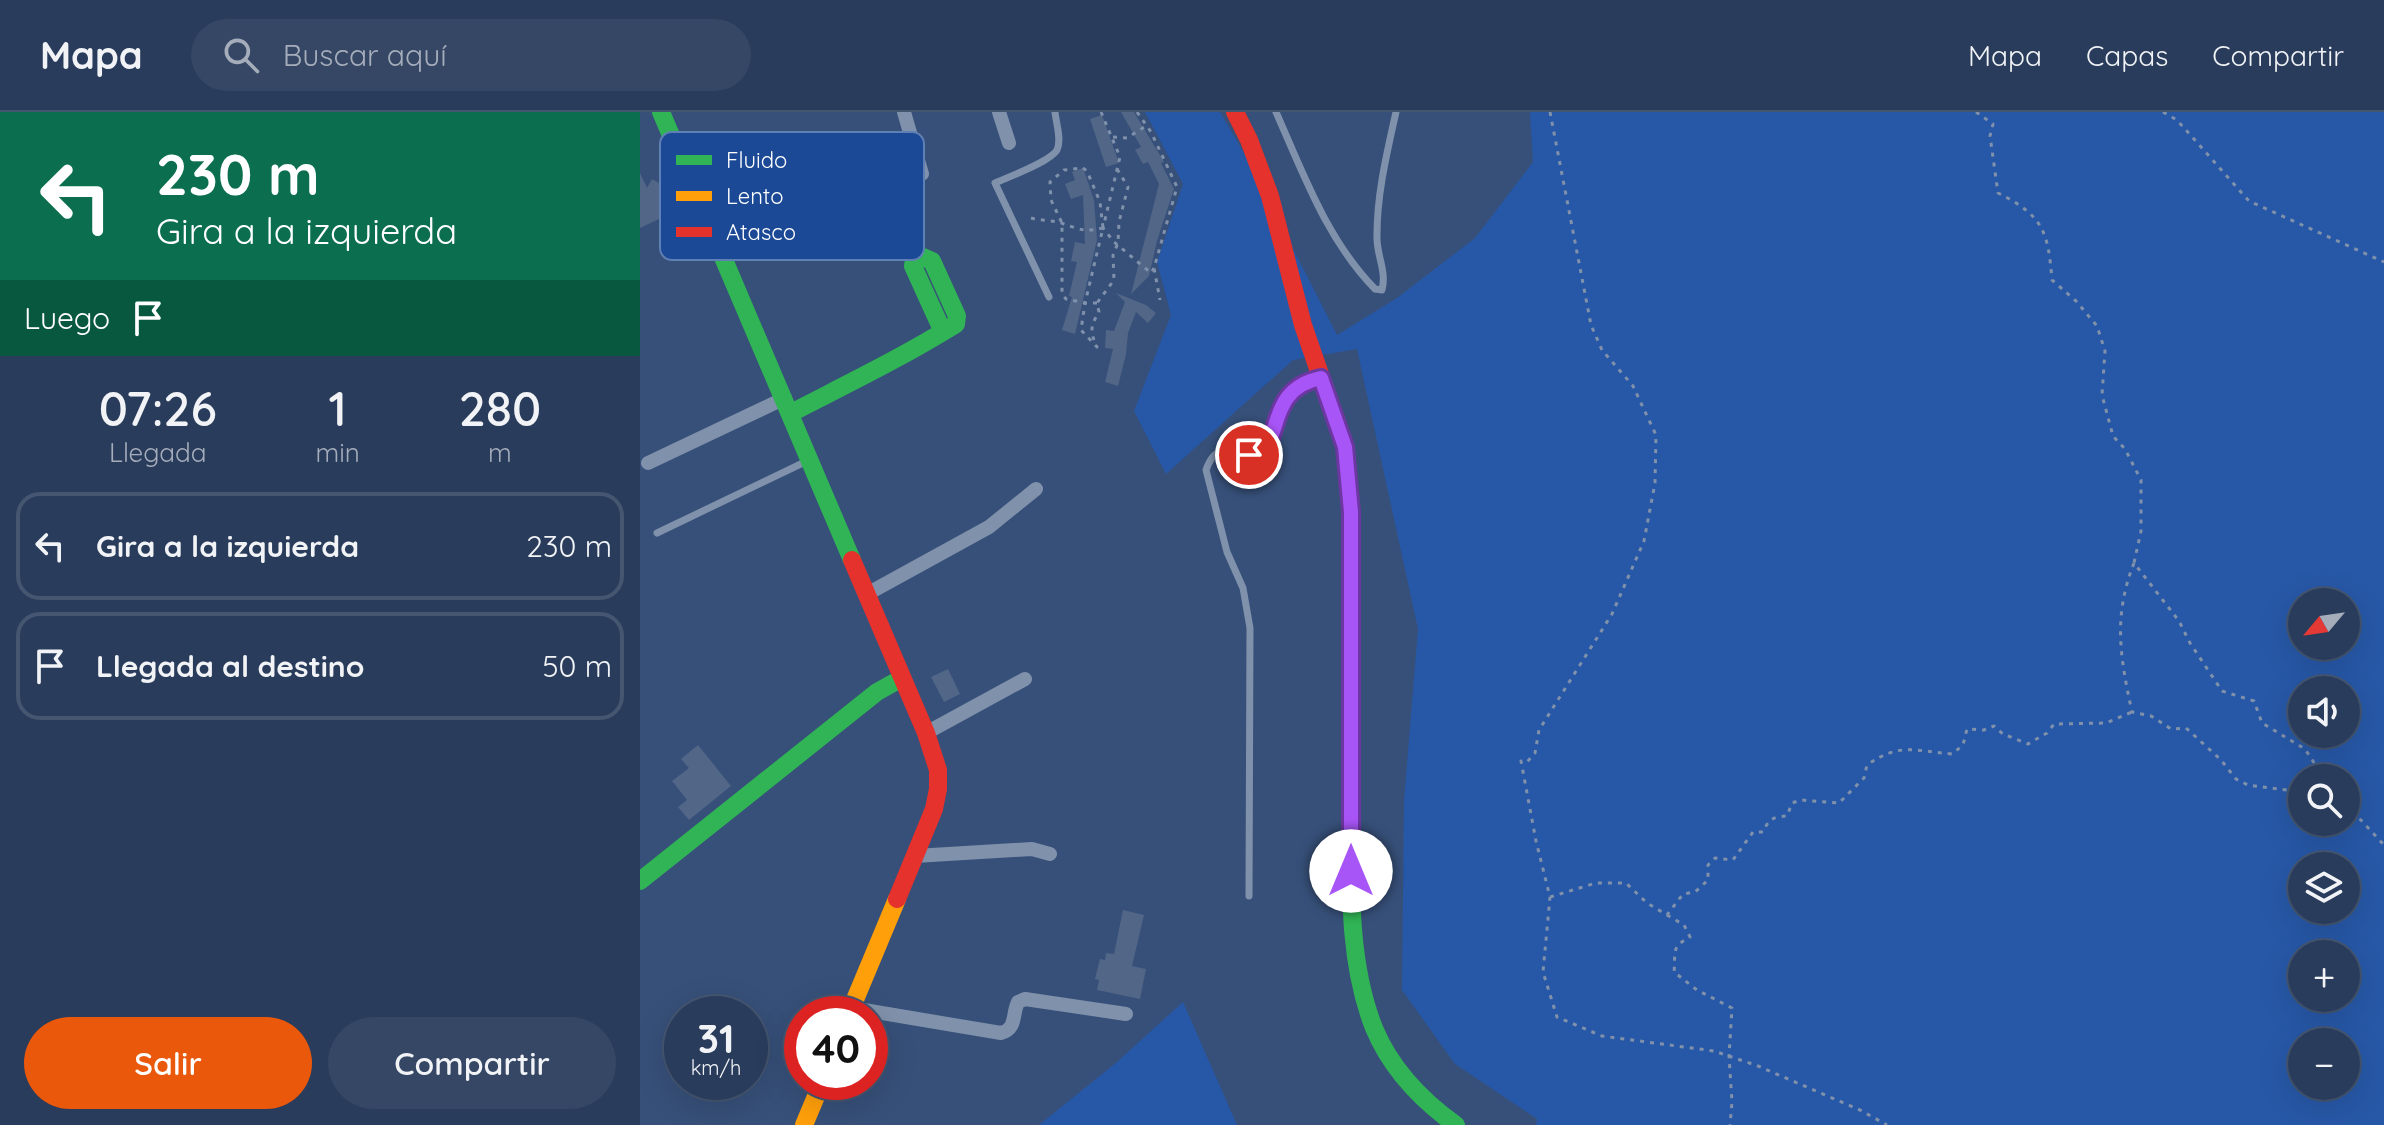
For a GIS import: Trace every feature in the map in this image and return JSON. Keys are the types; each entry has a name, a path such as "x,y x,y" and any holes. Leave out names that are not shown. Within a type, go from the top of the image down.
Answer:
{"street":[{"path":"661,112 670,132"},
{"path":"904,112 910,132"},
{"path":"999,112 1009,143"},
{"path":"1235,112 1270,196 1303,325 1345,447 1351,512 1351,902 1360,981 1375,1030 1394,1065 1427,1104 1456,1125"},
{"path":"725,260 926,733 940,784 937,801 857,996"},
{"path":"648,463 788,406 943,332"},
{"path":"867,594 989,527 1036,489"},
{"path":"642,874 877,692 902,678"},
{"path":"926,733 1025,679"},
{"path":"915,856 1032,849 1050,854"},
{"path":"888,1016 1001,1033 1007,1032 1014,1024 1014,1009 1018,1002 1025,999 1126,1014"},
{"path":"804,1125 814,1100"}],"lane":[{"path":"1049,297 995,183 1057,151 1059,140 1055,112"},
{"path":"1276,112 1306,183 1343,247 1366,281 1375,289 1382,290 1385,278 1376,239 1379,188 1396,112"},
{"path":"1249,896 1250,628 1243,588 1227,552 1206,470 1211,459 1226,450 1249,455 1261,453 1268,446 1279,410 1289,395 1303,384 1321,378"},
{"path":"657,533 810,459"}],"path":[{"path":"1101,112 1120,157 1117,169 1085,303 1081,330 1097,347 1090,333 1091,324 1099,312 1097,303 1114,280 1113,255 1128,187 1117,169"},
{"path":"1097,303 1066,299 1062,294 1062,223 1051,200 1050,182 1064,170 1083,168 1087,171 1100,202 1103,228 1114,242 1151,273 1177,187 1137,112"},
{"path":"1550,112 1591,325 1602,350 1633,386 1656,435 1657,456 1644,541 1612,614 1539,730 1535,753 1527,762 1521,761 1550,897 1543,972 1557,1017 1602,1036 1714,1051 1758,1066 1860,1110 1887,1125"},
{"path":"1976,112 1993,124 1990,136 1998,193 2019,203 2040,224 2049,243 2052,280 2076,301 2097,326 2105,351 2102,395 2113,436 2125,449 2141,480 2141,531 2134,563 2123,591 2120,613 2123,636 2120,654 2132,712"},
{"path":"2163,112 2177,120 2249,201 2384,262"},
{"path":"1113,137 1127,138 1147,126"},
{"path":"1031,218 1062,223 1082,232 1103,228"},
{"path":"1154,268 1160,300"},
{"path":"2134,563 2179,621 2222,691 2254,701 2262,723 2305,749 2315,764"},
{"path":"1667,915 1683,894 1695,892 1708,880 1708,865 1715,858 1733,860 1753,832 1763,832 1773,817 1787,816 1792,803 1801,800 1839,803 1864,778 1867,765 1892,750 1923,749 1952,754 1963,745 1967,729 1984,730 1994,726 2003,734 2028,744 2047,733 2054,724 2106,723 2132,712 2151,716 2171,729 2186,728 2221,760 2236,779 2248,785 2288,790"},
{"path":"2360,819 2384,845"},
{"path":"1550,897 1596,883 1626,883 1647,903 1684,925 1690,937 1680,942 1674,951 1674,972 1697,990 1732,1008 1730,1125"}],"shaded area":[{"path":"1145,112 1220,112 1248,160 1337,335 1397,298 1475,238 1533,162 1530,112 2384,112 2384,1125 1536,1125 1537,1119 1455,1064 1402,990 1404,801 1418,629 1357,349 1293,360 1166,474 1134,411 1171,315 1157,262 1183,184"},
{"path":"1183,1002 1237,1125 1039,1125 1117,1062"}],"building":[{"path":"1121,112 1134,112 1164,162 1161,163 1174,189 1149,276 1131,294 1159,184 1148,162 1143,164 1135,150 1141,147"},
{"path":"1102,115 1119,163 1106,167 1090,119"},
{"path":"1083,168 1094,200 1097,240 1075,334 1062,330 1072,297 1069,296 1077,262 1071,261 1075,242 1085,244 1083,195 1071,199 1065,184 1075,180 1072,172"},
{"path":"640,173 647,188 652,179 660,184 660,219 640,228"},
{"path":"1116,293 1146,305 1156,313 1148,323 1136,312 1128,333 1118,386 1105,382 1113,349 1105,348 1106,330 1114,331 1125,302"},
{"path":"948,669 960,694 944,702 931,677"},
{"path":"698,745 731,786 689,820 678,807 687,800 672,781 689,768 681,759"},
{"path":"1123,910 1144,915 1132,966 1146,969 1140,999 1097,990 1099,980 1095,979 1100,959 1105,960 1106,953 1114,954"}],"traffic: fast":[{"path":"661,112 670,132"},
{"path":"924,257 932,261 957,316 956,324 943,332"},
{"path":"724,260 852,560"},
{"path":"914,260 913,266 943,332"},
{"path":"791,413 943,332"},
{"path":"1351,620 1351,893 1359,975 1374,1028 1389,1057 1419,1094 1456,1125"},
{"path":"640,881 877,692 902,678"}],"traffic: slow":[{"path":"857,996 897,899"},
{"path":"804,1125 814,1100"}],"traffic: jam":[{"path":"1235,112 1270,196 1303,325 1345,447 1351,512 1351,620"},
{"path":"852,560 926,733 938,770 934,809 897,899"}],"route":[{"path":"1249,455 1261,453 1268,446 1279,410 1289,395 1303,384 1321,378 1345,447 1351,512 1351,871"}]}
